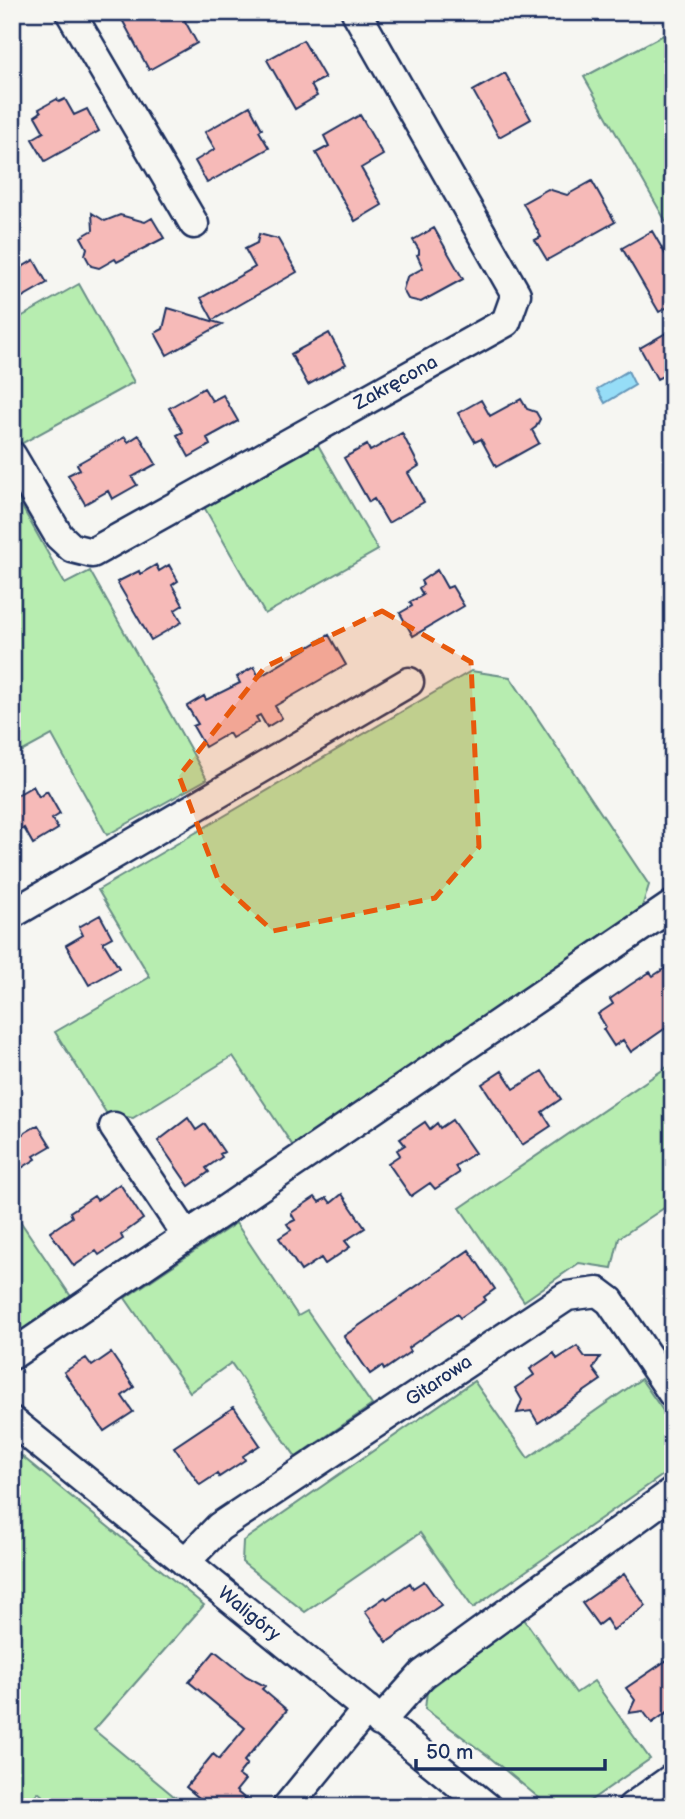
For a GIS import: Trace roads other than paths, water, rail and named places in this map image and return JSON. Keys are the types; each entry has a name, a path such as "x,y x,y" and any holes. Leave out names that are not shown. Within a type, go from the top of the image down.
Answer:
{"street":[{"path":"70,12 194,224"},
{"name":"Zakręcona","path":"12,456 59,536 72,548 92,553 506,321 516,294 356,12"},
{"path":"12,914 410,682"},
{"path":"12,1354 673,905"},
{"path":"114,1127 187,1236"},
{"name":"Gitarowa","path":"185,1562 219,1527 567,1296 598,1292 610,1301 673,1394"},
{"name":"Waligóry","path":"12,1421 487,1807"},
{"path":"286,1807 374,1715 423,1674 673,1493"},
{"path":"632,1807 673,1778"}],"water":[{"path":"628,371 635,385 605,403 597,389"}]}
